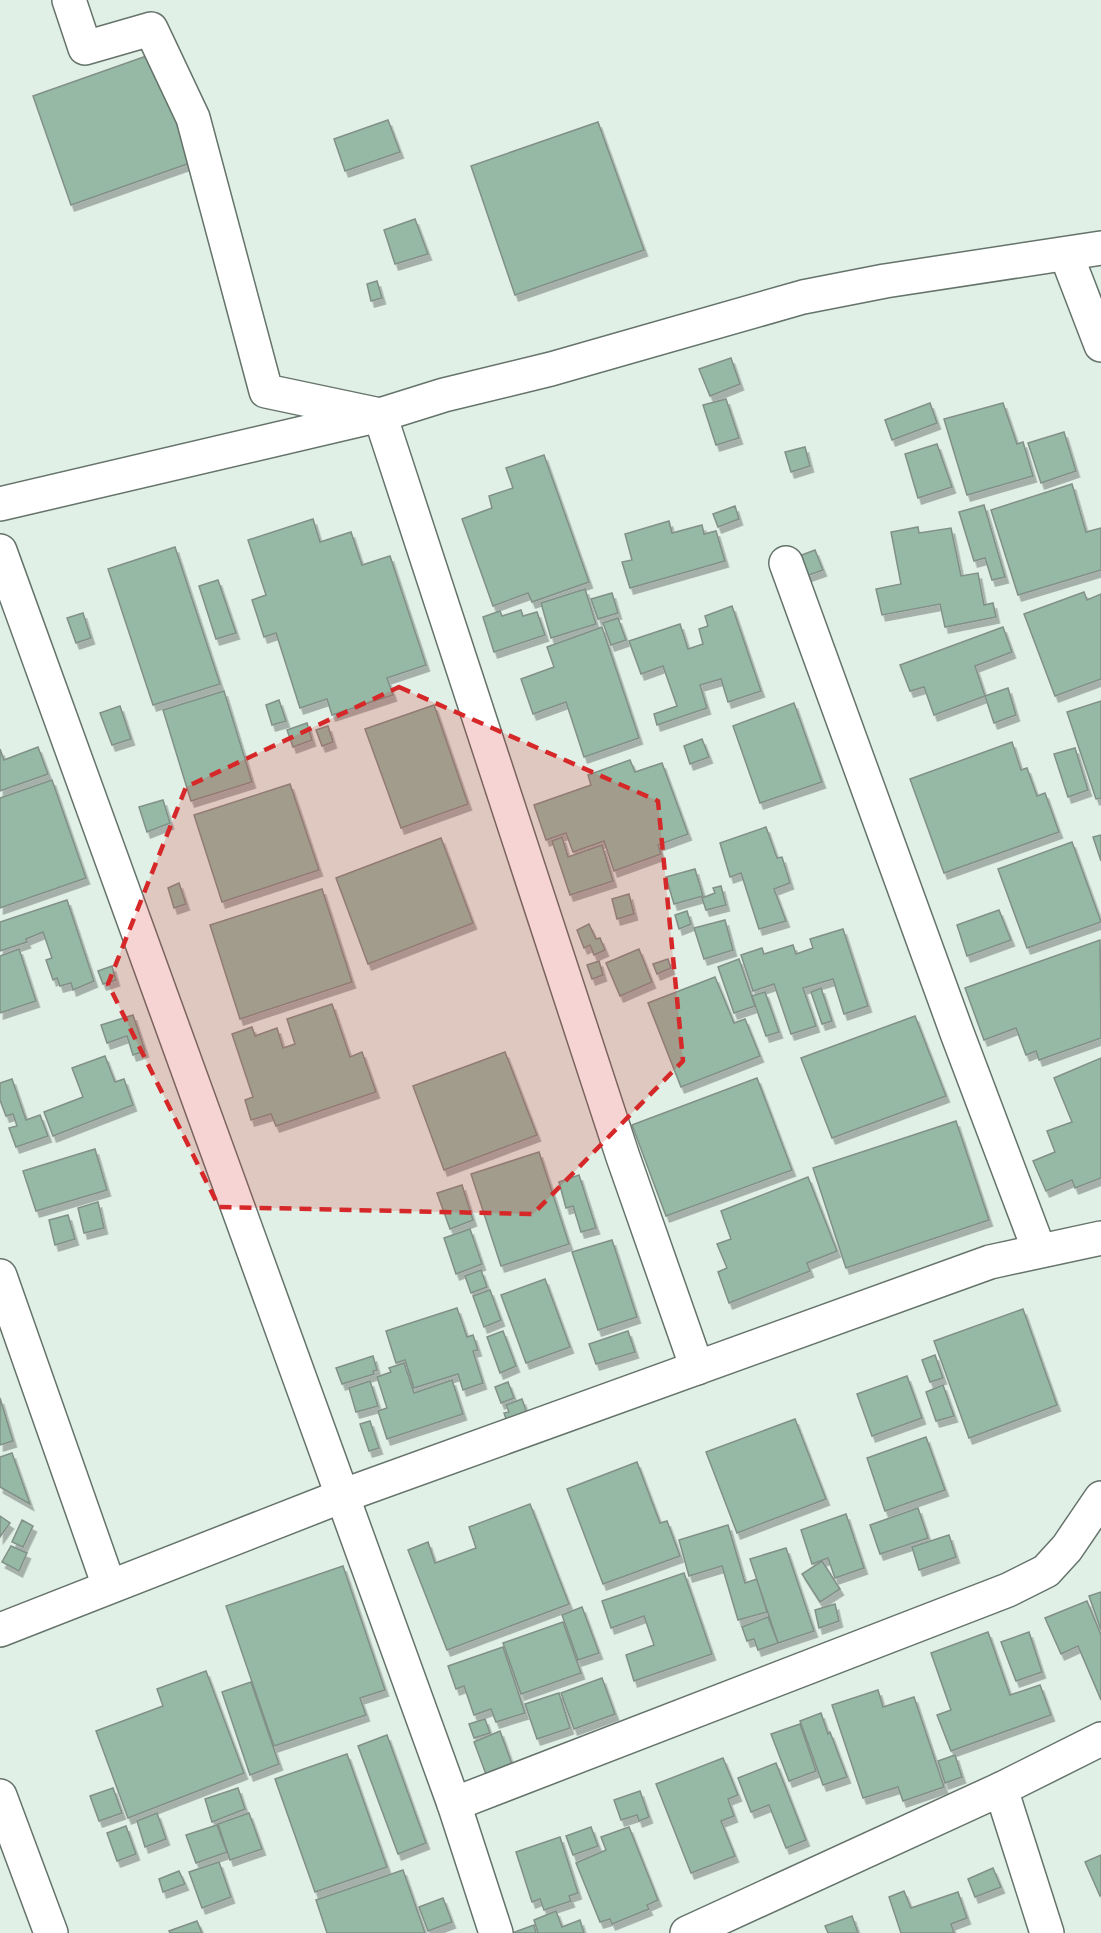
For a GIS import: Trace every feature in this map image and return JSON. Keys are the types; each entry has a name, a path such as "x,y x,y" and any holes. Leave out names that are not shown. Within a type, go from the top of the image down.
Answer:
{"street":[{"path":"69,0 85,48 151,29 193,118 266,391 380,416"},
{"path":"0,504 380,416 444,395 551,369 803,297 885,281 1101,248"},
{"path":"1066,254 1101,345"},
{"path":"380,416 623,1157 697,1368"},
{"path":"0,551 454,1804 495,1933"},
{"path":"786,563 957,1033 1039,1250"},
{"path":"0,1630 342,1496 990,1262 1101,1238"},
{"path":"0,1276 109,1586"},
{"path":"454,1804 1008,1590 1046,1570 1067,1548 1101,1498"},
{"path":"687,1933 1001,1789 1101,1739"},
{"path":"1001,1789 1047,1933"},
{"path":"0,1796 51,1933"}],"highlighted area":[{"path":"399,687 658,801 683,1061 533,1214 219,1207 108,984 186,787"}],"building":[{"path":"155,53 193,162 71,205 33,96"},
{"path":"388,120 400,152 345,171 334,139"},
{"path":"598,122 644,250 515,295 471,166"},
{"path":"415,219 428,254 395,264 384,230"},
{"path":"377,281 382,298 371,301 367,284"},
{"path":"731,358 740,384 710,396 699,369"},
{"path":"726,399 739,438 716,445 703,405"},
{"path":"930,403 937,423 892,440 885,420"},
{"path":"1003,403 1017,444 1023,442 1033,476 967,495 944,419"},
{"path":"1064,432 1076,471 1041,483 1028,443"},
{"path":"937,444 952,487 918,498 905,454"},
{"path":"805,447 810,466 791,472 785,452"},
{"path":"544,455 589,582 532,602 528,593 493,606 462,519 492,508 489,496 513,488 506,468"},
{"path":"1072,484 1086,532 1101,528 1101,570 1018,595 991,510"},
{"path":"984,505 1005,577 992,580 985,558 974,561 959,512"},
{"path":"735,506 739,519 718,527 713,514"},
{"path":"313,519 320,542 351,532 362,565 390,556 426,665 387,678 393,695 332,715 327,699 300,708 276,633 264,637 252,600 266,595 248,540"},
{"path":"669,521 672,533 702,525 704,534 716,531 725,561 630,588 622,562 632,560 625,534"},
{"path":"918,527 919,533 951,528 961,576 978,573 984,605 993,603 996,617 945,627 940,604 882,615 876,589 901,584 891,532"},
{"path":"175,547 220,684 153,705 108,569"},
{"path":"815,550 823,570 806,576 799,556"},
{"path":"218,580 236,633 216,639 199,586"},
{"path":"585,589 596,624 551,638 541,603"},
{"path":"1084,592 1087,600 1101,594 1101,679 1055,696 1024,614"},
{"path":"612,593 618,613 598,619 591,599"},
{"path":"732,606 761,691 728,702 721,679 700,685 707,708 657,725 654,714 677,706 663,666 641,674 629,641 680,624 688,649 703,644 699,629 708,626 705,616"},
{"path":"521,610 523,616 537,612 545,635 494,652 483,617 500,611 502,616"},
{"path":"83,613 91,638 76,643 67,618"},
{"path":"618,618 626,640 611,645 603,623"},
{"path":"602,627 639,738 584,757 566,702 533,714 521,679 554,667 547,647"},
{"path":"1003,627 1012,652 975,666 985,696 934,715 924,687 910,691 900,665"},
{"path":"1008,688 1016,715 994,723 985,696"},
{"path":"224,691 252,782 191,801 163,710"},
{"path":"279,700 286,721 272,725 266,705"},
{"path":"1101,701 1101,798 1096,799 1067,712"},
{"path":"794,703 822,782 760,803 733,726"},
{"path":"434,705 468,804 401,828 365,729"},
{"path":"120,706 131,739 112,745 100,713"},
{"path":"307,723 312,740 293,747 287,730"},
{"path":"328,726 333,742 322,746 316,730"},
{"path":"702,739 709,757 690,764 684,746"},
{"path":"1012,742 1021,770 1027,768 1037,796 1045,793 1059,832 944,873 910,779"},
{"path":"38,747 48,774 0,791 0,749 4,760"},
{"path":"1075,748 1088,790 1068,797 1054,754"},
{"path":"630,760 635,772 662,763 688,834 658,845 661,854 614,871 604,841 573,852 566,833 546,840 534,805 591,785 588,775"},
{"path":"52,780 86,878 0,908 0,798"},
{"path":"290,784 319,870 222,902 194,815"},
{"path":"163,800 170,823 147,832 139,807"},
{"path":"766,827 777,858 782,857 790,883 774,889 786,921 759,929 741,873 730,877 720,843"},
{"path":"1101,835 1101,861 1093,837"},
{"path":"562,837 568,857 602,845 613,881 570,895 552,841"},
{"path":"441,838 473,923 368,964 336,878"},
{"path":"1072,842 1101,922 1027,948 998,869"},
{"path":"695,869 703,896 674,904 666,877"},
{"path":"179,883 186,904 174,908 168,888"},
{"path":"721,886 726,905 706,910 702,898 715,893 713,888"},
{"path":"322,889 352,982 240,1019 210,925"},
{"path":"629,894 634,914 617,919 612,899"},
{"path":"67,900 94,981 73,990 71,983 60,986 57,978 53,980 46,960 52,958 43,932 26,939 27,942 0,951 0,922"},
{"path":"999,910 1011,940 967,956 957,925"},
{"path":"687,911 691,924 679,929 675,915"},
{"path":"725,920 733,950 704,959 694,928"},
{"path":"589,924 596,939 600,938 605,950 594,955 590,945 584,948 577,930"},
{"path":"843,929 868,1006 844,1014 833,979 803,988 816,1026 791,1034 774,984 753,991 741,955 762,948 764,954 793,945 796,954 813,948 810,939"},
{"path":"1100,940 1101,1038 1039,1060 1036,1051 1026,1055 1016,1028 984,1040 965,988"},
{"path":"19,949 36,1001 0,1013 0,956"},
{"path":"639,949 652,982 620,996 606,963"},
{"path":"668,959 671,968 657,974 653,964"},
{"path":"739,959 755,1006 734,1013 718,967"},
{"path":"599,961 603,975 592,979 587,965"},
{"path":"112,966 116,980 103,984 98,971"},
{"path":"715,977 734,1023 745,1019 760,1056 681,1087 648,1003"},
{"path":"821,988 832,1021 822,1024 811,992"},
{"path":"765,992 779,1032 766,1036 752,996"},
{"path":"332,1004 350,1057 362,1052 376,1092 276,1126 271,1114 251,1120 245,1100 253,1097 232,1034 252,1027 255,1036 277,1028 283,1048 295,1044 287,1019"},
{"path":"133,1015 145,1051 133,1055 127,1036 107,1043 101,1025"},
{"path":"915,1016 946,1096 832,1138 801,1058"},
{"path":"505,1052 537,1135 444,1170 413,1086"},
{"path":"105,1056 115,1082 124,1079 133,1105 53,1136 44,1112 83,1097 72,1068"},
{"path":"1101,1058 1101,1178 1075,1188 1072,1180 1046,1191 1033,1161 1055,1152 1047,1131 1072,1122 1054,1078"},
{"path":"757,1078 792,1170 666,1216 632,1125"},
{"path":"12,1079 26,1120 40,1115 48,1136 16,1147 9,1128 17,1126 13,1114 6,1116 0,1100 0,1083"},
{"path":"956,1121 989,1220 846,1268 813,1168"},
{"path":"95,1149 107,1190 36,1211 23,1171"},
{"path":"539,1152 569,1244 501,1266 471,1174"},
{"path":"579,1175 596,1228 581,1232 573,1206 566,1208 559,1182"},
{"path":"808,1177 837,1251 807,1263 810,1271 729,1303 718,1272 727,1268 717,1244 731,1239 721,1211"},
{"path":"462,1185 473,1220 450,1229 437,1193"},
{"path":"98,1202 104,1228 84,1233 78,1208"},
{"path":"68,1215 75,1239 55,1245 49,1220"},
{"path":"470,1229 482,1264 456,1274 444,1238"},
{"path":"612,1240 637,1317 598,1330 572,1252"},
{"path":"481,1270 487,1287 471,1293 465,1276"},
{"path":"545,1279 570,1347 526,1363 501,1295"},
{"path":"490,1290 501,1320 484,1327 473,1296"},
{"path":"457,1308 467,1337 473,1335 478,1350 473,1351 483,1383 463,1390 458,1374 414,1388 405,1360 396,1363 386,1331"},
{"path":"1023,1309 1057,1405 969,1438 934,1341"},
{"path":"503,1331 516,1366 500,1373 487,1337"},
{"path":"628,1331 635,1352 596,1364 589,1344"},
{"path":"935,1355 943,1378 930,1382 922,1360"},
{"path":"373,1356 377,1370 373,1371 374,1374 342,1384 336,1368"},
{"path":"404,1363 414,1393 452,1380 463,1414 387,1439 378,1411 387,1408 377,1377 391,1372 389,1368"},
{"path":"907,1376 922,1418 872,1436 857,1394"},
{"path":"370,1381 378,1406 356,1412 349,1388"},
{"path":"508,1382 514,1398 501,1403 495,1387"},
{"path":"943,1385 954,1416 936,1421 926,1392"},
{"path":"0,1398 13,1441 0,1445"},
{"path":"522,1399 529,1419 509,1427 504,1413 509,1412 506,1405"},
{"path":"795,1419 826,1499 737,1533 706,1452"},
{"path":"370,1421 379,1448 369,1451 360,1424"},
{"path":"926,1437 945,1490 885,1511 867,1458"},
{"path":"12,1453 30,1504 0,1487 0,1457"},
{"path":"637,1462 660,1523 667,1521 680,1556 603,1584 567,1489"},
{"path":"530,1504 569,1604 447,1650 408,1550 428,1542 435,1563 476,1548 469,1527"},
{"path":"918,1508 928,1538 880,1554 870,1525"},
{"path":"846,1514 864,1568 835,1578 828,1558 812,1564 801,1530"},
{"path":"0,1516 10,1523 0,1537"},
{"path":"22,1520 33,1526 23,1547 12,1542"},
{"path":"728,1525 745,1583 757,1579 767,1612 738,1620 722,1566 689,1576 679,1540"},
{"path":"949,1535 956,1557 919,1570 912,1547"},
{"path":"11,1546 27,1553 19,1571 2,1562"},
{"path":"786,1548 814,1631 778,1643 750,1559"},
{"path":"822,1561 840,1589 820,1602 802,1574"},
{"path":"343,1566 385,1690 360,1698 366,1715 274,1746 226,1606"},
{"path":"684,1573 712,1654 634,1681 626,1655 654,1645 644,1616 611,1628 602,1601"},
{"path":"1101,1592 1101,1630 1089,1596"},
{"path":"1087,1601 1101,1635 1101,1700 1078,1646 1061,1654 1045,1618"},
{"path":"835,1604 839,1621 819,1628 815,1610"},
{"path":"582,1607 599,1653 578,1660 562,1615"},
{"path":"768,1617 778,1643 758,1650 754,1639 747,1641 742,1627"},
{"path":"563,1622 581,1673 521,1694 503,1643"},
{"path":"988,1632 1010,1695 1040,1685 1051,1715 951,1751 937,1715 951,1710 931,1653"},
{"path":"1029,1632 1042,1672 1016,1681 1001,1642"},
{"path":"503,1647 525,1713 496,1722 491,1709 474,1715 464,1686 456,1689 448,1666"},
{"path":"206,1671 244,1773 128,1818 96,1731 163,1706 157,1689"},
{"path":"602,1678 615,1714 574,1729 561,1693"},
{"path":"251,1682 279,1764 250,1775 222,1692"},
{"path":"878,1690 883,1707 914,1697 944,1787 903,1801 898,1787 863,1798 832,1705"},
{"path":"559,1693 570,1728 537,1739 525,1704"},
{"path":"821,1713 847,1777 823,1785 800,1721"},
{"path":"485,1719 490,1733 474,1738 469,1724"},
{"path":"800,1724 816,1771 789,1781 771,1734"},
{"path":"500,1731 513,1767 487,1777 474,1742"},
{"path":"387,1735 426,1843 398,1854 358,1746"},
{"path":"347,1754 387,1867 315,1892 275,1779"},
{"path":"955,1755 962,1777 945,1783 938,1761"},
{"path":"723,1758 738,1795 728,1799 734,1816 721,1821 735,1856 691,1873 656,1784"},
{"path":"776,1763 806,1840 786,1848 769,1805 751,1812 738,1778"},
{"path":"113,1788 122,1813 99,1821 90,1796"},
{"path":"238,1788 245,1809 212,1822 205,1799"},
{"path":"640,1791 649,1817 639,1821 637,1815 621,1820 614,1800"},
{"path":"157,1813 166,1839 145,1847 137,1821"},
{"path":"249,1813 262,1849 230,1860 218,1824"},
{"path":"217,1825 227,1852 196,1863 186,1835"},
{"path":"126,1826 136,1854 117,1861 107,1833"},
{"path":"591,1827 598,1846 573,1855 566,1836"},
{"path":"629,1827 658,1900 647,1905 649,1909 612,1924 610,1919 600,1922 576,1863 606,1850 601,1837"},
{"path":"560,1837 578,1893 569,1896 571,1901 544,1910 540,1899 532,1902 516,1852"},
{"path":"1101,1855 1101,1895 1100,1896 1085,1862"},
{"path":"219,1862 231,1897 202,1908 189,1872"},
{"path":"993,1868 1001,1887 975,1897 968,1879"},
{"path":"403,1870 425,1933 327,1933 316,1900"},
{"path":"179,1871 185,1884 163,1892 159,1879"},
{"path":"904,1891 911,1908 958,1892 967,1918 951,1924 954,1933 901,1933 889,1897"},
{"path":"443,1898 452,1922 428,1931 419,1907"},
{"path":"556,1911 562,1927 580,1920 584,1933 538,1933 534,1920"},
{"path":"852,1916 858,1933 828,1933 825,1926"},
{"path":"197,1921 202,1933 170,1933 169,1931"},
{"path":"534,1925 536,1933 512,1933"}]}
